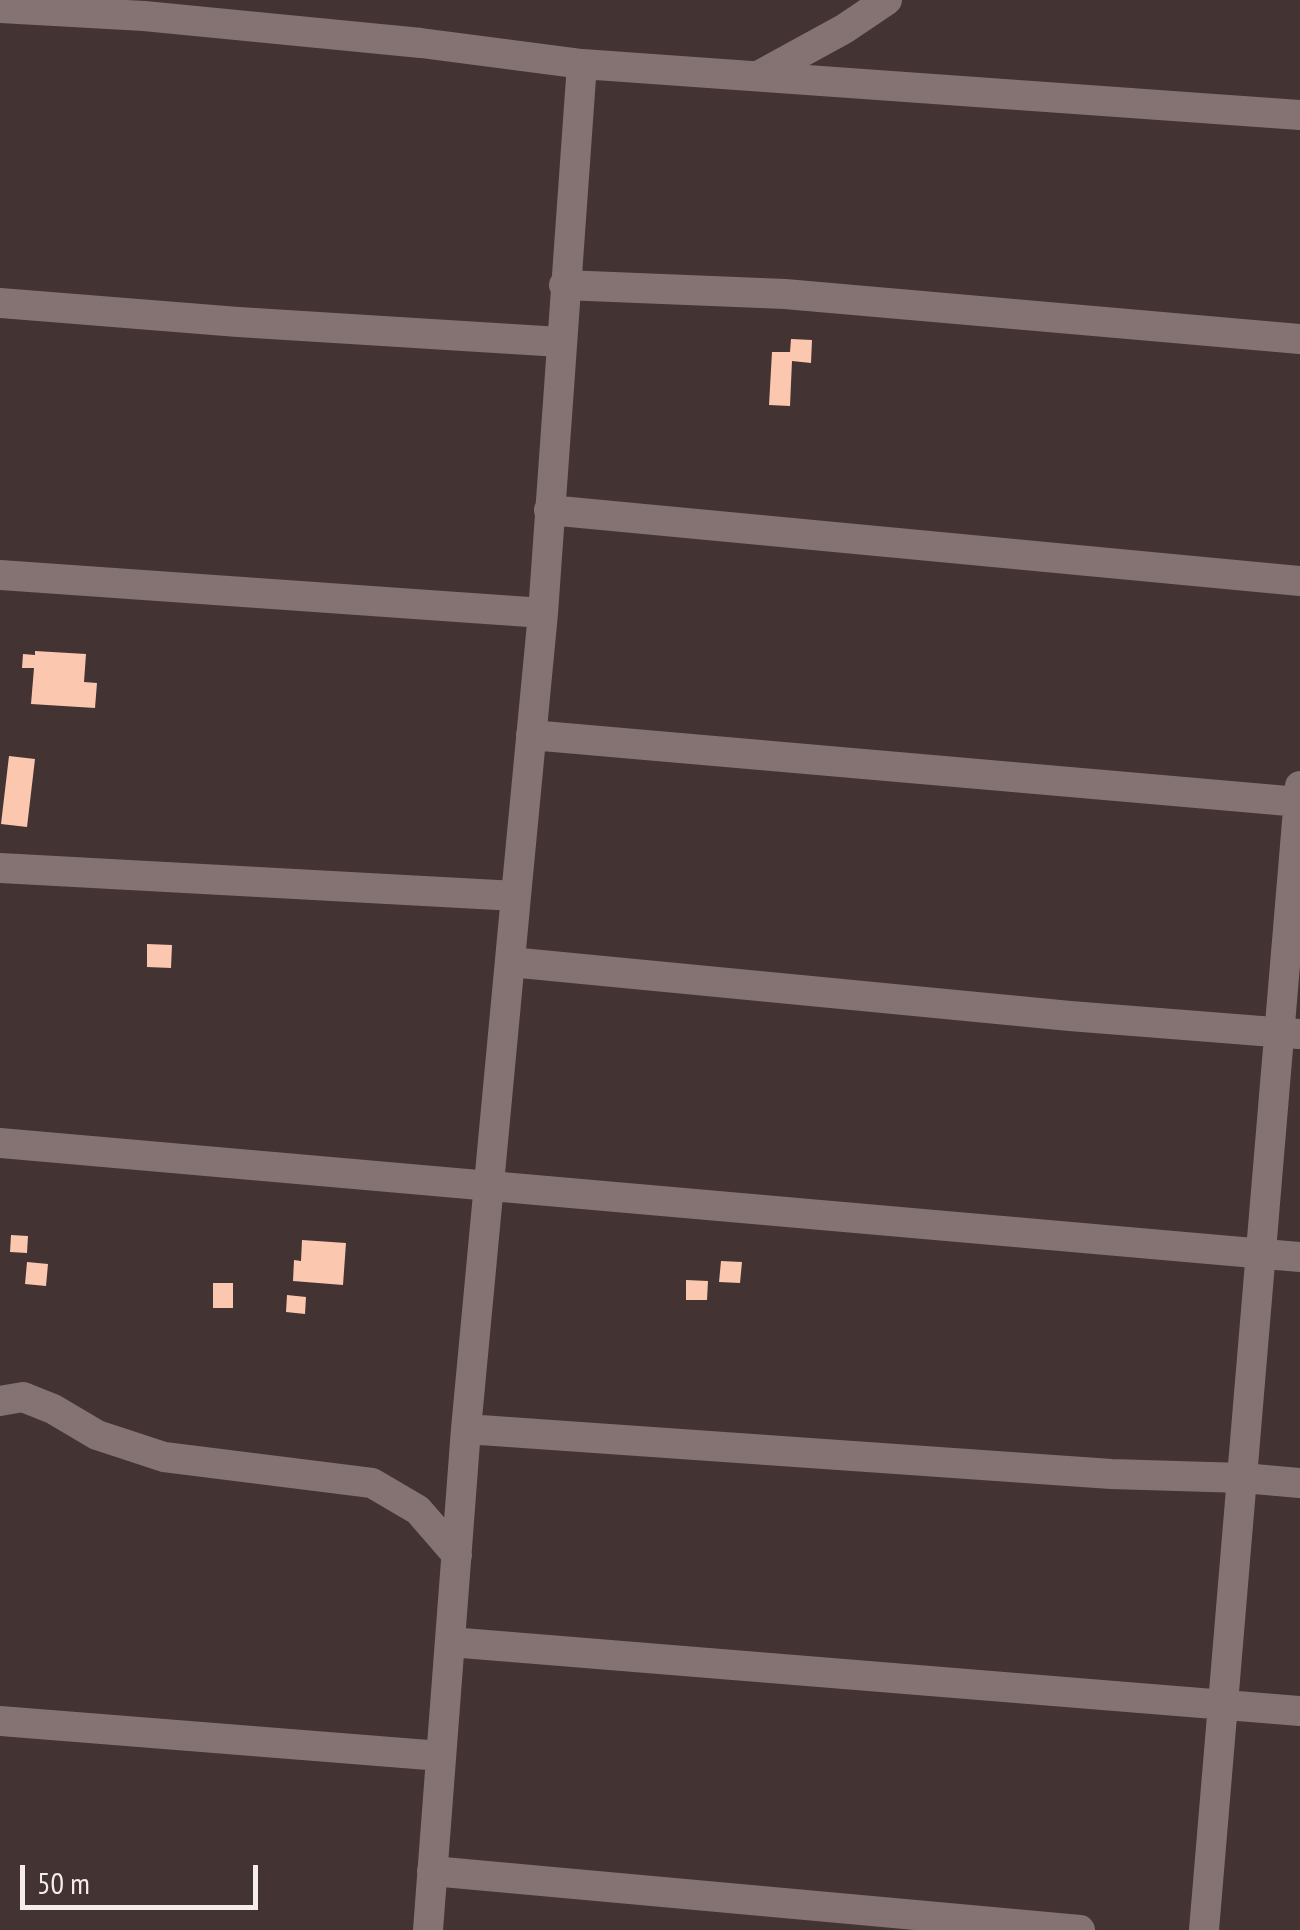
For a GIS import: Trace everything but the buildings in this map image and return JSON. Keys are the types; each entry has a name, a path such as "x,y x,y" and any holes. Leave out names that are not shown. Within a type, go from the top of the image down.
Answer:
{"street":[{"path":"760,75 844,29 886,0"},
{"path":"0,8 163,18 422,43 582,64 1300,115"},
{"path":"428,1930 466,1429 543,613 582,64"},
{"path":"564,285 785,294 1300,339"},
{"path":"0,303 560,342"},
{"path":"549,510 1300,581"},
{"path":"0,576 543,613"},
{"path":"532,735 1299,802"},
{"path":"1204,1930 1262,1254 1290,1033 1300,786"},
{"path":"0,868 516,896"},
{"path":"510,962 1290,1033"},
{"path":"0,1143 1300,1257"},
{"path":"0,1400 22,1397 53,1409 97,1435 164,1456 372,1483 418,1510 456,1556"},
{"path":"466,1429 1111,1474 1300,1483"},
{"path":"450,1642 1300,1711"},
{"path":"0,1720 441,1756"},
{"path":"432,1871 1080,1930"}]}
